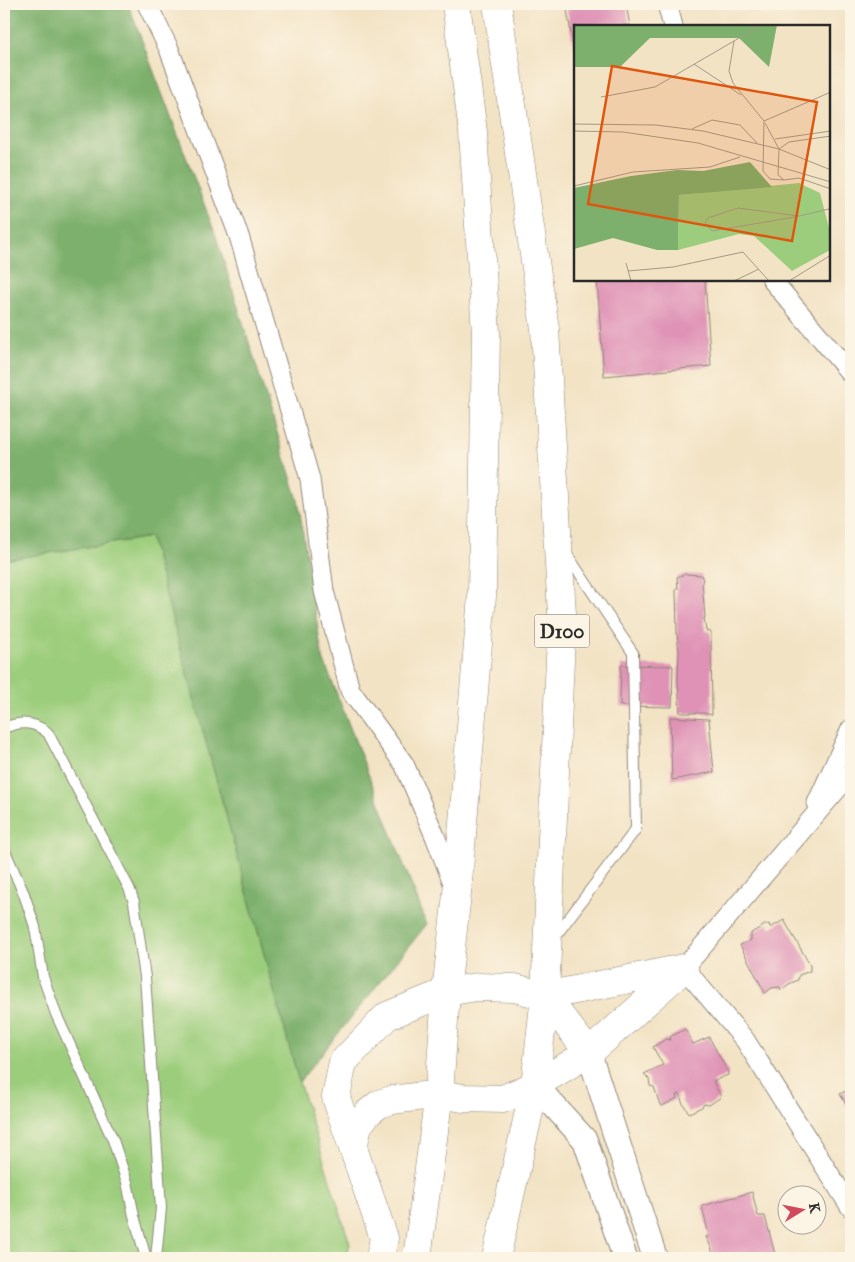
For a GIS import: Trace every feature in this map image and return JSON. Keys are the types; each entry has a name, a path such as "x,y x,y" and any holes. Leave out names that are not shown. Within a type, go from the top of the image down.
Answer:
{"main road":[{"path":"417,1258 439,1094 446,992 457,894 482,596 486,333 473,132 456,4"},
{"name":"D100","path":"496,1258 535,1085 545,996 562,614 546,329 497,4"},
{"path":"380,1258 384,1238 336,1097 343,1062 388,1016 446,992 477,987 515,988 545,996 684,968"},
{"path":"353,1148 358,1125 379,1104 392,1100 439,1094 463,1098 503,1099 535,1085 589,1053 684,968"},
{"path":"545,996 589,1053"}],"street":[{"path":"147,4 169,49 239,236 310,479 324,591 350,690 404,764 435,836 457,894"},
{"path":"667,4 673,25"},
{"path":"773,281 851,374"},
{"path":"808,823 851,729"},
{"path":"851,773 684,968 745,1040 851,1208"},
{"path":"589,1053 655,1258"},
{"path":"535,1085 585,1140 625,1258"}],"lane":[{"path":"547,946 636,830 633,653 558,542"},
{"path":"4,728 24,723 41,727 48,732 129,888 134,902 146,977 161,1208 156,1258"},
{"path":"4,849 24,894 35,927 43,977 56,1014 121,1161 146,1258"}],"green space":[{"path":"4,4 128,4 215,233 298,500 322,656 427,924 299,1082 150,537 4,560"},
{"path":"150,537 299,1082 350,1244 346,1258 4,1258 4,560"}],"building":[{"path":"626,4 630,25 574,25 574,50 567,10 580,5"},
{"path":"597,281 705,281 711,366 604,376"},
{"path":"685,574 701,575 703,580 706,631 711,632 712,715 680,713 676,588 678,588 677,577"},
{"path":"621,665 673,666 672,707 620,706"},
{"path":"670,717 709,719 714,772 672,780"},
{"path":"784,920 810,965 810,971 799,975 798,980 781,990 780,987 772,988 765,993 740,945 751,940 751,933 765,925 769,924 772,927"},
{"path":"685,1029 693,1044 709,1037 728,1072 728,1075 713,1081 721,1097 709,1105 704,1104 702,1107 689,1113 682,1102 680,1094 676,1095 677,1098 674,1100 662,1106 660,1105 654,1087 650,1086 649,1079 644,1074 663,1065 653,1047 666,1039 671,1040 670,1037"},
{"path":"851,1088 851,1112 840,1094"},
{"path":"752,1192 758,1216 765,1216 776,1258 714,1258 706,1237 709,1236 702,1206"}]}
